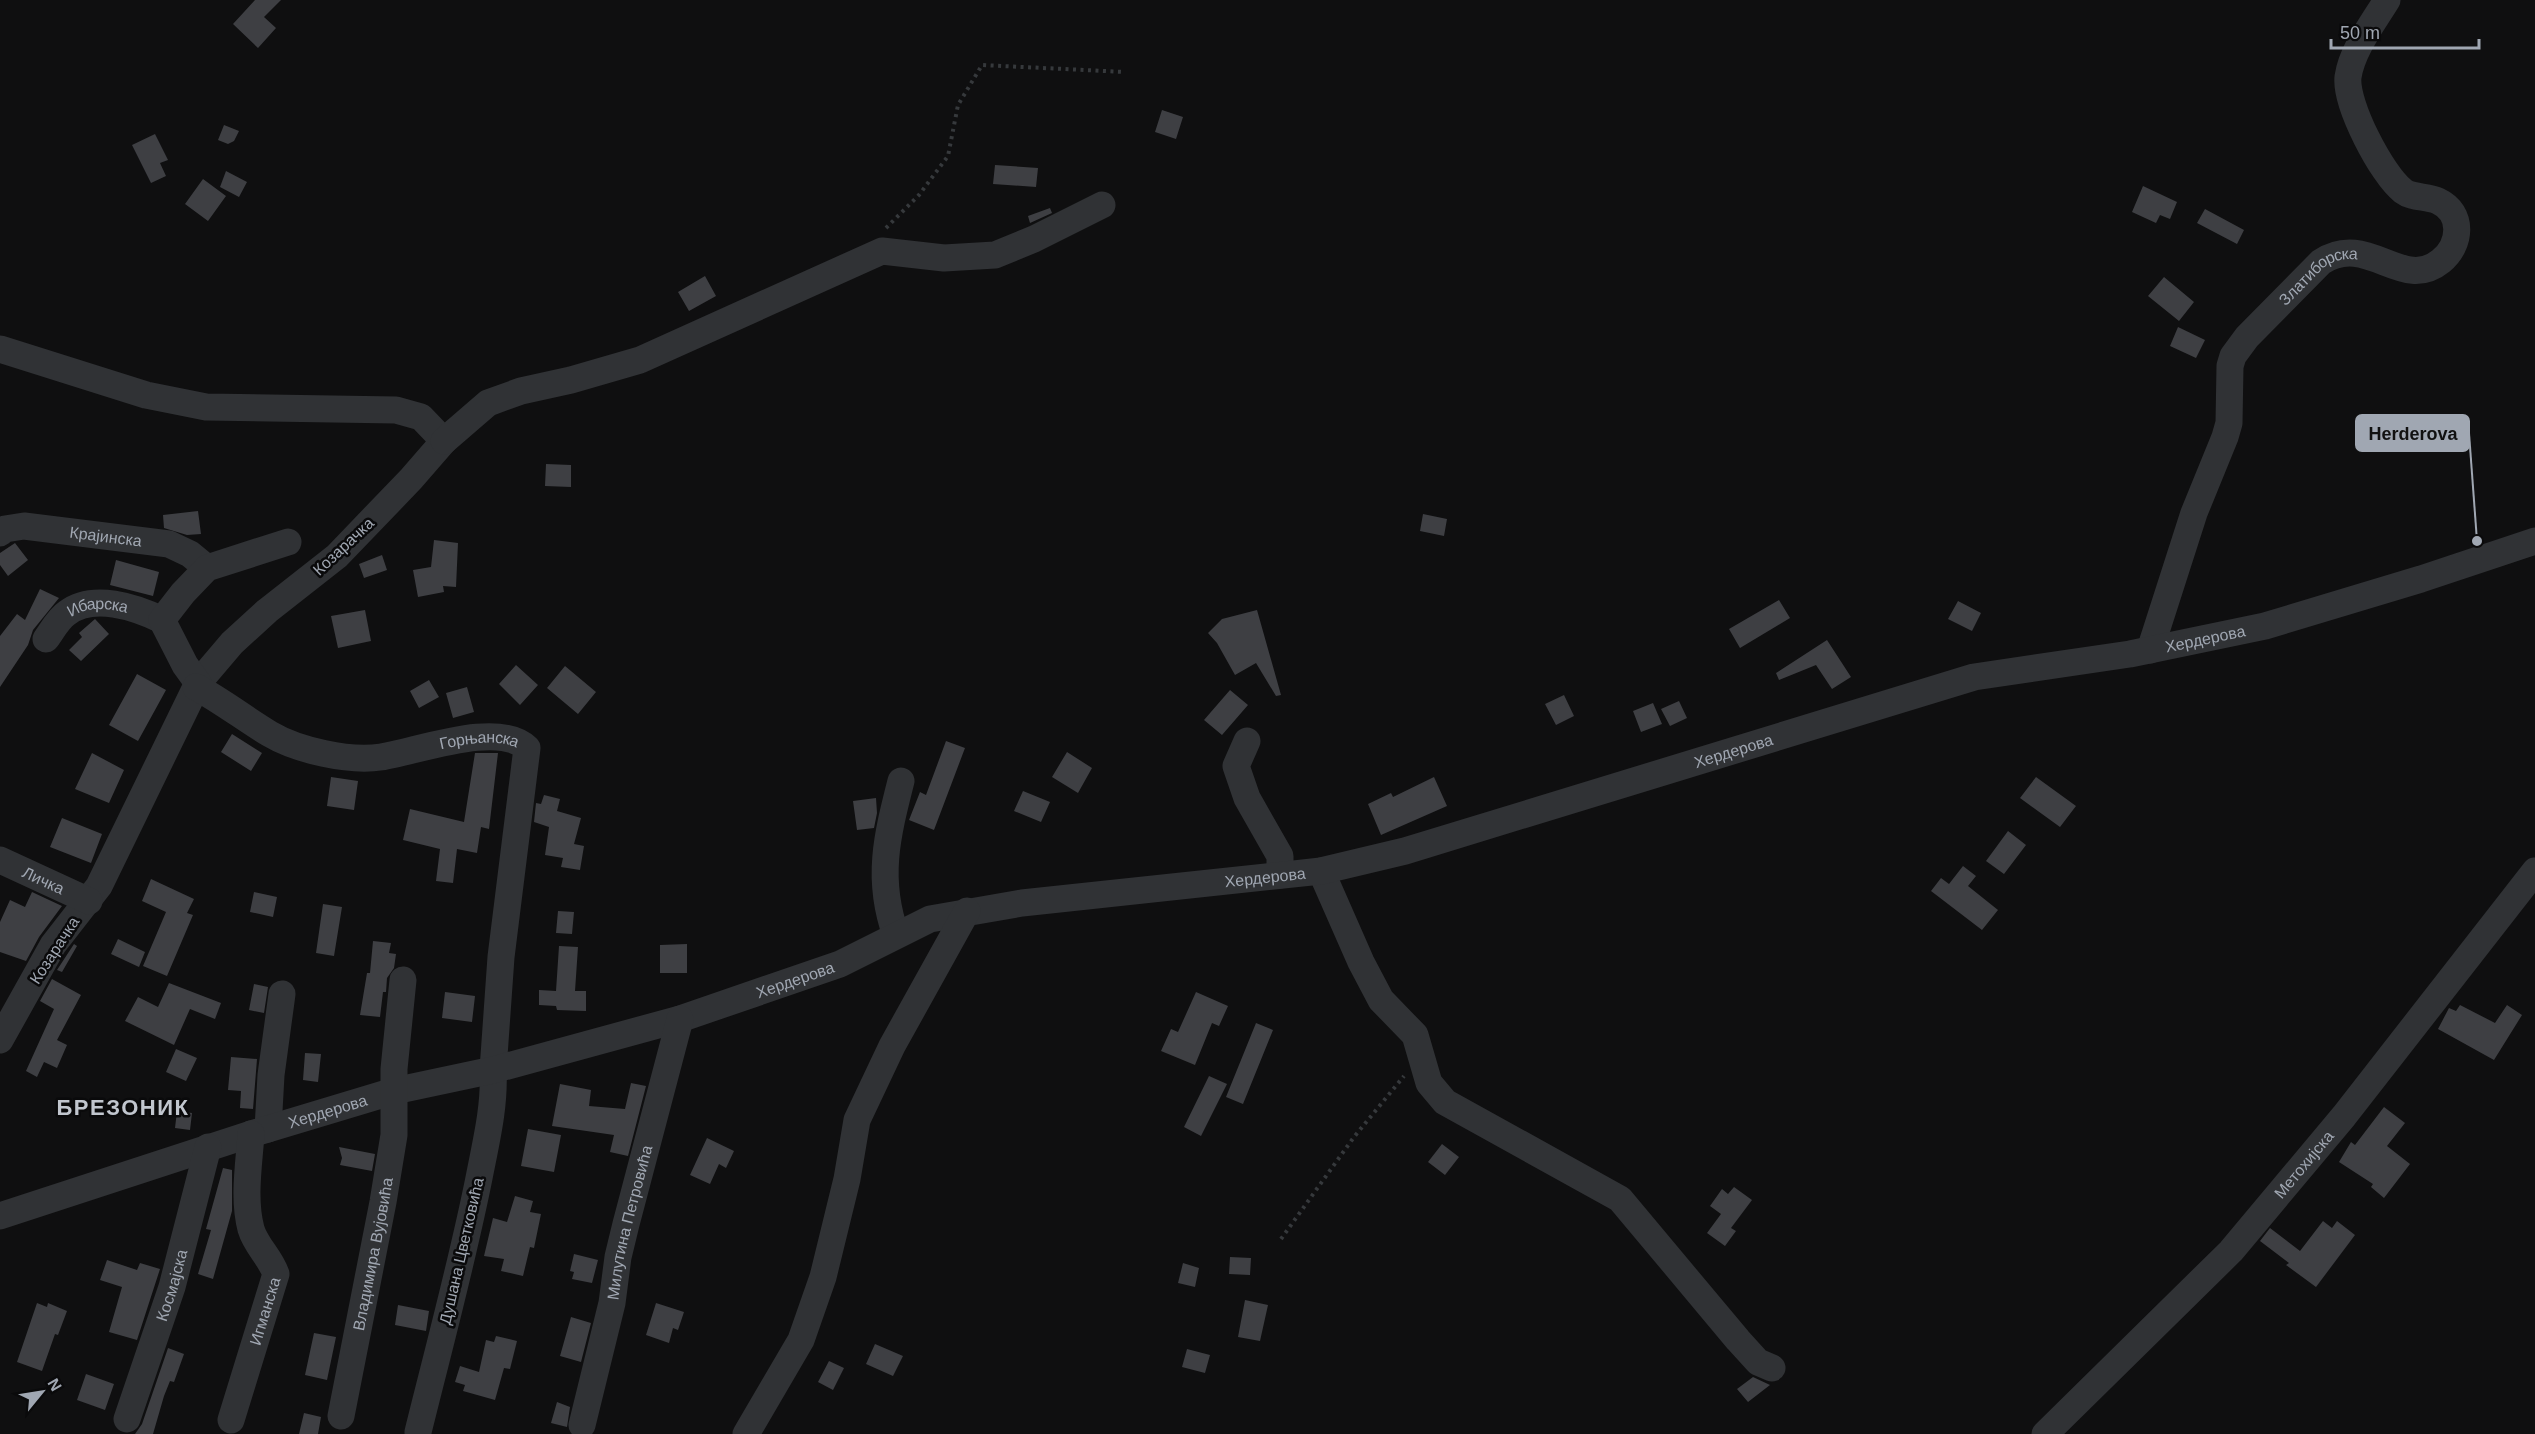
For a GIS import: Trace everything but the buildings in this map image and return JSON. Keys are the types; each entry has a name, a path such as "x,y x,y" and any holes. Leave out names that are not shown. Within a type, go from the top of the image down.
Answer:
{"street":[{"name":"Златиборска","path":"2150,650 2194,513 2225,437 2229,423 2230,366 2238,347 2329,256 2353,252 2412,272 2425,271 2441,261 2453,248 2458,236 2455,220 2438,201 2404,192 2395,183 2359,123 2350,96 2348,80 2350,68 2363,40 2387,0"},
{"path":"882,251 944,258 994,255 1034,239 1102,205"},
{"name":"Козарачка","path":"0,1040 53,945 72,918 88,901 109,867 197,685 232,643 267,611 338,556 444,441 488,403 521,391 571,380 640,360 882,251"},
{"path":"0,349 146,395 206,407 396,410 421,417 444,441"},
{"name":"Крајинска","path":"0,533 5,528 24,526 169,544 190,554 207,568"},
{"name":"Хердерова","path":"0,1216 259,1131 394,1091 493,1070 680,1019 840,964 930,919 967,911 1321,871 1405,852 1974,677 2150,650 2265,626 2421,579 2535,541"},
{"path":"197,685 162,620 207,568 288,542"},
{"name":"Ибарска","path":"46,639 65,614 80,606 98,603 122,606 162,620"},
{"name":"Горњанска","path":"197,685 272,735 310,750 347,757 380,758 447,741 495,737 519,740 527,748 501,957 493,1070"},
{"path":"1247,741 1236,766 1247,798 1280,856 1280,875"},
{"path":"896,934 888,912 884,883 886,843 901,781"},
{"name":"Личка","path":"0,860 88,901"},
{"path":"1321,871 1361,962 1381,1000 1415,1035 1429,1083 1445,1102 1620,1199 1738,1340 1758,1362 1772,1368"},
{"name":"Метохијска","path":"2045,1434 2231,1251 2352,1107 2535,871"},
{"path":"746,1434 801,1340 823,1276 861,1111 892,1046 967,911"},
{"name":"Владимира Вујовића","path":"341,1416 384,1202 394,1135 394,1069 403,980"},
{"name":"Игманска","path":"231,1420 276,1274 271,1260 260,1246 252,1229 248,1190 271,1075 282,994"},
{"name":"Милутина Петровића","path":"582,1425 612,1303 618,1257 680,1019"},
{"name":"Душана Цветковића","path":"418,1432 473,1208 489,1126 494,1088 493,1070"},
{"name":"Космајска","path":"127,1419 172,1287 208,1148"}],"path":[{"path":"882,251 886,226 919,195 948,156 958,105 982,65 1125,72"},
{"path":"1281,1239 1354,1137 1420,1056"}],"place":[{"name":"Herderova","path":"2477,541"}],"district":[{"name":"БРЕЗОНИК","path":"123,1107"}]}
